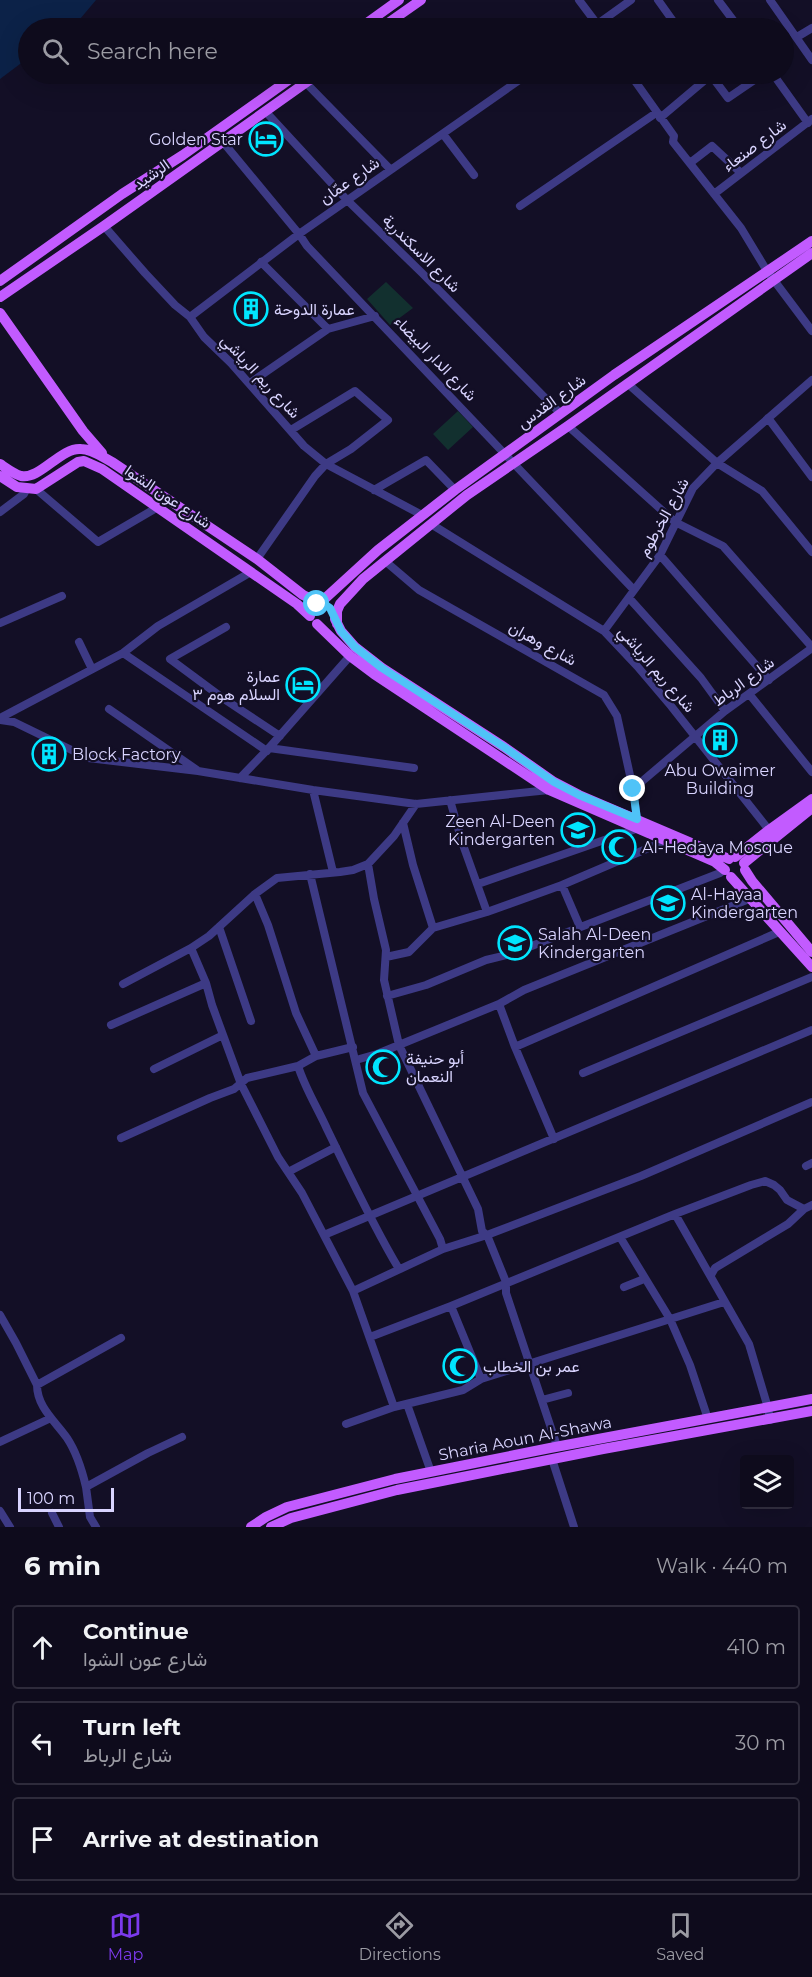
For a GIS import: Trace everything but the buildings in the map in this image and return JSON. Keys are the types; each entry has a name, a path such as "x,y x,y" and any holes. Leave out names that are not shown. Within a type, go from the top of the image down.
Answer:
{"main road":[{"path":"374,18 399,0"},
{"path":"395,18 421,0"},
{"name":"الرشيد","path":"0,281 114,200 292,84"},
{"name":"الرشيد","path":"0,297 223,142 265,111 294,84"},
{"name":"شارع القدس","path":"335,619 340,604 363,579 467,495 627,383 771,275 812,241"},
{"name":"شارع القدس","path":"314,620 314,606 330,595 378,550 454,490 560,413 771,275 812,253"},
{"name":"شارع عون الشوا","path":"0,313 94,446 112,462 257,559 308,597 327,605 355,647 382,668 554,782 664,841 715,862 812,967"},
{"path":"0,464 17,475 26,477 70,450 81,439 83,431"},
{"name":"شارع عون الشوا","path":"70,450 84,449 112,462"},
{"name":"شارع عون الشوا","path":"31,489 78,462 84,461 102,469 297,604 350,656 374,674 549,790 738,862"},
{"path":"0,476 17,487 31,489"},
{"path":"308,597 320,598 330,595"},
{"path":"314,620 327,623 335,619"},
{"path":"812,799 769,830 738,862 738,877 725,873 725,864 738,862 812,808"},
{"path":"738,862 752,882 812,952"},
{"name":"Sharia Aoun Al-Shawa","path":"271,1527 291,1518 397,1490 769,1414 812,1399"},
{"name":"Sharia Aoun Al-Shawa","path":"251,1527 287,1507 431,1472 557,1446 708,1419 812,1411"}],"street":[{"path":"579,0 590,18"},
{"path":"608,18 631,0"},
{"path":"658,0 671,18"},
{"path":"717,0 731,18"},
{"path":"770,0 782,18"},
{"path":"796,38 812,27"},
{"path":"794,35 812,60"},
{"path":"307,84 390,169"},
{"name":"شارع عمّان","path":"190,317 299,234 514,84"},
{"path":"637,84 674,136 673,142 741,228 771,275 812,331"},
{"path":"520,206 658,116 698,84"},
{"path":"718,84 728,98 748,84"},
{"path":"781,84 810,121"},
{"name":"شارع الاسكندرية","path":"265,111 347,200 560,413"},
{"name":"شارع صنعاء","path":"714,194 810,121"},
{"path":"443,134 474,175"},
{"name":"شارع الدار البيضاء","path":"223,142 307,246 505,453 631,594 701,678 725,711"},
{"path":"690,163 712,146 741,173"},
{"name":"شارع ريم الرياشي","path":"104,226 145,273 190,317 204,337 250,383 304,446 326,464 422,515"},
{"path":"261,262 328,329"},
{"path":"250,383 328,329 375,316"},
{"name":"شارع الخرطوم","path":"604,631 660,555 693,488 717,463 812,380"},
{"path":"627,383 717,463 762,491 812,552"},
{"path":"257,559 288,511 326,464 351,449 388,420 356,391 291,430"},
{"path":"768,417 812,477"},
{"path":"568,426 675,522 723,546 812,647"},
{"path":"374,490 426,460 454,490"},
{"path":"0,512 31,489 98,542 158,507"},
{"name":"شارع ريم الرياشي","path":"431,524 604,631 637,666 769,830"},
{"path":"660,555 769,680"},
{"name":"شارع وهران","path":"385,561 419,590 604,695 617,716 633,789"},
{"path":"0,719 123,653 158,626 251,572"},
{"path":"0,623 62,596"},
{"path":"226,627 170,659 224,699 280,736"},
{"path":"79,642 92,669"},
{"name":"شارع الرباط","path":"633,789 725,711 750,695 812,647"},
{"path":"123,653 268,750 414,768"},
{"path":"240,778 268,750 350,656"},
{"path":"750,695 812,772"},
{"path":"109,709 198,771"},
{"path":"0,719 14,723 88,759 198,771 416,804 549,790"},
{"path":"478,884 601,843 636,824 633,789"},
{"path":"313,790 333,872"},
{"path":"450,800 487,912"},
{"path":"123,984 209,936 255,894 278,878 353,870 368,864 394,836 416,804"},
{"path":"403,823 413,865 434,928"},
{"path":"386,957 409,952 434,928 562,885 664,841"},
{"path":"368,864 386,950 384,980 399,1045 478,1209 482,1231 487,1235 506,1282 506,1293 528,1364 557,1446"},
{"path":"387,996 426,985 486,960 510,954 725,873"},
{"path":"310,874 363,1093 418,1196 443,1249"},
{"path":"562,885 580,927"},
{"path":"255,894 268,925 296,1013 316,1056"},
{"path":"356,1060 399,1045 499,1004 524,990 749,899"},
{"path":"219,927 251,1021"},
{"path":"514,1047 780,932"},
{"path":"191,948 206,983 241,1084 278,1157 302,1193 353,1291 394,1407"},
{"path":"583,1073 812,976"},
{"path":"111,1025 206,983"},
{"path":"499,1004 514,1047 554,1139"},
{"path":"324,1235 812,1030"},
{"path":"154,1069 223,1035"},
{"path":"121,1138 234,1089 247,1078 298,1066 316,1056 353,1047"},
{"path":"298,1066 306,1089 380,1237 399,1269"},
{"path":"353,1291 443,1249 487,1235 641,1176 812,1102"},
{"path":"288,1172 336,1147"},
{"path":"370,1337 751,1185 765,1181 780,1190 787,1200 808,1207"},
{"path":"711,1275 715,1268 788,1224 808,1207"},
{"path":"675,1214 749,1344 769,1414"},
{"path":"620,1238 670,1319 690,1365 708,1419"},
{"path":"624,1287 644,1279"},
{"path":"346,1424 394,1407 463,1390 481,1379 724,1302"},
{"path":"451,1306 481,1379"},
{"path":"0,1316 37,1385 40,1401 74,1450 81,1466 90,1517 96,1527"},
{"path":"37,1385 121,1338"},
{"path":"542,1400 568,1393"},
{"path":"407,1404 431,1472"},
{"path":"0,1442 51,1418"},
{"path":"86,1487 148,1452 182,1437"},
{"path":"552,1459 574,1527"},
{"path":"0,1511 10,1527"},
{"path":"52,1513 59,1527"}],"green space":[{"path":"386,282 413,308 390,325 367,299"},
{"path":"458,411 473,427 448,450 433,434"}],"water":[{"path":"0,0 96,0 81,18 18,18 18,66 0,79"}],"place":[{"name":"Golden Star","path":"266,139"},
{"name":"عمارة الدوحة","path":"251,309"},
{"name":"عمارة السلام هوم ٣","path":"303,685"},
{"name":"Abu Owaimer Building","path":"720,740"},
{"name":"Block Factory","path":"49,754"},
{"name":"Zeen Al-Deen Kindergarten","path":"578,830"},
{"name":"Al-Hedaya Mosque","path":"619,847"},
{"name":"Al-Hayaa Kindergarten","path":"668,903"},
{"name":"Salah Al-Deen Kindergarten","path":"515,943"},
{"name":"أبو حنيفة النعمان","path":"383,1067"},
{"name":"عمر بن الخطاب","path":"460,1366"}],"route":[{"path":"317,604 327,605 332,610 341,631 355,647 382,668 554,782 637,819 633,789"}]}
